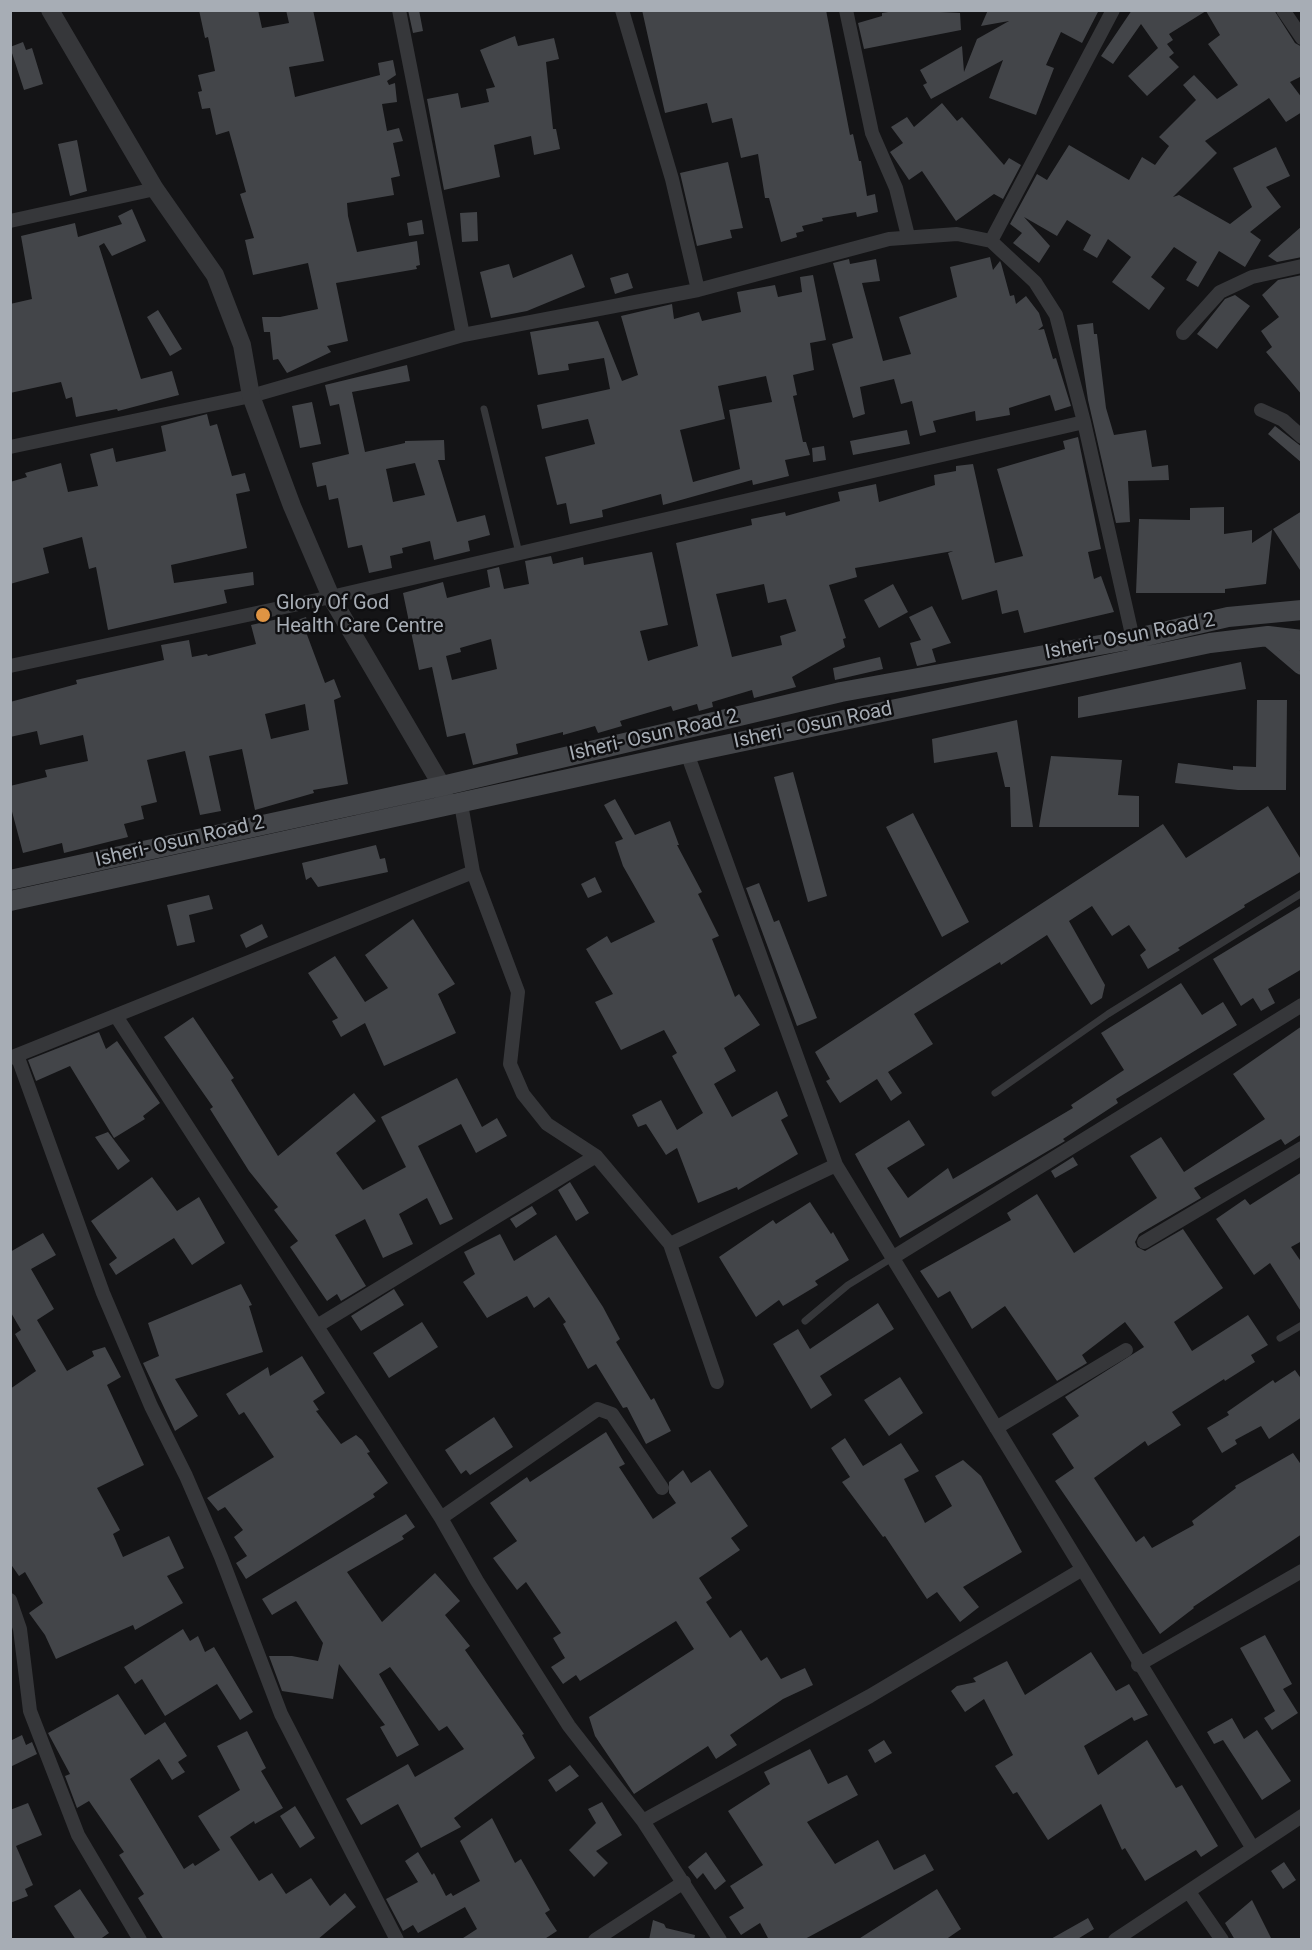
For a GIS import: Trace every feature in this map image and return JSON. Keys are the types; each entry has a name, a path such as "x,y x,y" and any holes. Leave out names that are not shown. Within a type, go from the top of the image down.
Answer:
{"main road":[{"name":"Isheri- Osun Road 2","path":"10,880 442,786 841,692 1133,639 1228,617 1302,610"},
{"name":"Isheri - Osun Road","path":"10,901 454,806 687,753 1210,643 1268,636 1302,640"},
{"path":"1268,636 1302,665"}],"street":[{"path":"50,10 155,189 215,274 242,345 251,396 292,506 331,597 454,806 473,872 518,992 510,1065 523,1094 547,1124 596,1156 670,1244 717,1382"},
{"path":"399,10 463,335"},
{"path":"622,10 672,179 698,290"},
{"path":"846,10 872,133 896,188 908,236"},
{"path":"991,241 1113,10"},
{"path":"1283,10 1302,38"},
{"path":"10,221 155,189"},
{"path":"10,447 251,396 463,335 698,290 908,236 957,234 991,241 1035,282 1056,315 1084,422 1133,639"},
{"path":"1183,333 1220,292 1252,277 1302,266"},
{"path":"1261,410 1283,420 1302,437"},
{"path":"10,666 331,597 1084,422"},
{"path":"687,753 836,1165 1138,1665 1252,1847"},
{"path":"398,1940 281,1714 221,1557 186,1476 151,1406 103,1293 14,1057 473,872"},
{"path":"892,1258 1302,1005"},
{"path":"116,1016 441,1518 477,1581 569,1726 643,1821 720,1940"},
{"path":"1144,1242 1302,1148"},
{"path":"317,1326 596,1156"},
{"path":"670,1244 836,1165"},
{"path":"996,1428 1126,1350"},
{"path":"441,1518 598,1409 612,1414 662,1488"},
{"path":"643,1821 870,1696 1081,1570"},
{"path":"1138,1665 1302,1572"},
{"path":"10,1600 20,1629 30,1710 78,1834 140,1940"},
{"path":"1114,1940 1302,1816"},
{"path":"595,1940 684,1882"},
{"path":"1189,1892 1222,1940"}],"lane":[{"path":"484,409 519,553"},
{"path":"995,1093 1108,1014 1302,893"},
{"path":"805,1322 848,1285 892,1258"},
{"path":"1280,1338 1302,1325"}],"building":[{"path":"199,10 258,10 262,28 289,23 286,10 313,10 324,61 289,67 295,97 380,75 378,63 393,60 396,75 387,81 389,85 395,83 397,102 382,104 387,131 399,128 403,141 393,143 400,176 391,178 394,195 347,203 348,216 357,252 417,241 420,265 416,266 417,269 336,283 348,341 327,346 331,352 287,373 278,359 273,360 270,332 264,332 262,317 280,317 318,309 308,263 253,275 245,240 254,238 240,194 246,192 229,131 216,135 210,108 202,109 198,92 202,91 198,75 215,71 208,37 205,38"},
{"path":"408,10 419,10 423,31 413,33"},
{"path":"642,10 826,10 850,135 853,134 859,161 861,161 867,196 875,194 878,212 857,217 856,212 822,218 823,221 802,226 804,231 796,233 797,237 781,242 769,198 765,198 758,154 741,158 732,118 712,123 707,103 665,113"},
{"path":"901,10 960,13 961,30 864,49 858,23 882,16 882,13"},
{"path":"988,10 1099,10 1082,43 1061,32 1046,65 1054,68 1036,115 989,98 1003,60 931,99 923,85 927,83 920,70 962,46 964,72 977,39 1009,21 981,26"},
{"path":"1132,10 1274,10 1295,43 1302,47 1302,76 1290,82 1302,98 1302,112 1286,122 1269,98 1205,141 1217,153 1173,197 1179,195 1230,224 1252,207 1233,168 1276,147 1290,176 1266,187 1281,207 1250,232 1261,240 1245,267 1219,251 1198,287 1186,280 1197,262 1174,247 1151,277 1165,288 1149,310 1112,282 1131,257 1108,239 1097,258 1083,250 1091,235 1067,220 1057,236 1024,217 1050,246 1039,263 1013,243 1022,233 1010,224 1037,174 1047,180 1069,145 1129,180 1142,157 1155,165 1169,146 1159,137 1196,100 1183,85 1194,75 1217,99 1238,85 1208,44 1220,35 1206,11 1169,34 1173,40 1167,44 1174,53 1169,57 1179,67 1147,96 1128,76 1158,48 1141,24 1113,64 1101,56"},
{"path":"515,36 518,46 554,38 559,59 546,62 553,129 556,129 560,149 534,155 531,136 494,145 500,177 444,190 427,99 458,93 461,108 489,102 486,89 495,87 480,50"},
{"path":"23,42 26,50 32,48 43,84 24,90 10,47"},
{"path":"942,103 957,121 962,117 1004,165 1009,158 1021,165 1003,199 994,194 956,221 922,171 909,180 890,152 903,143 891,127 907,117 914,127"},
{"path":"77,140 87,191 70,196 58,144"},
{"path":"728,162 743,228 730,230 732,238 697,246 680,173"},
{"path":"132,209 146,241 112,256 104,243 99,246 141,379 172,371 179,395 118,411 117,409 76,417 72,397 66,399 61,382 10,393 10,304 32,299 21,236 75,223 78,237 122,224 118,216"},
{"path":"477,212 478,241 462,242 460,213"},
{"path":"422,220 424,234 409,236 407,223"},
{"path":"1302,226 1302,257 1277,262 1268,256"},
{"path":"572,254 585,287 527,311 491,318 480,272 509,264 513,278"},
{"path":"990,257 993,270 1000,261 1010,296 1014,295 1016,304 1026,296 1039,313 1043,326 1038,330 1044,329 1071,406 1055,411 1050,395 1009,408 1010,415 976,421 975,411 933,421 936,432 920,436 912,401 901,404 894,379 860,387 865,414 853,418 832,344 853,338 833,263 849,259 850,264 876,259 880,281 862,283 883,361 911,354 899,317 957,297 950,267"},
{"path":"628,273 633,288 615,294 610,278"},
{"path":"813,275 826,340 810,343 814,370 793,375 797,395 793,396 803,442 806,442 810,455 785,460 789,476 753,485 752,480 663,505 661,494 602,510 603,517 570,524 566,503 557,505 545,457 595,444 588,419 542,429 537,405 610,389 604,358 568,364 569,370 538,375 530,332 598,321 622,381 638,375 621,316 672,304 674,319 699,312 702,321 741,312 737,292 775,285 778,297 802,292 800,277","holes":["766,376 772,402 729,410 740,469 693,482 680,430 725,419 718,386"]},
{"path":"1302,275 1302,395 1266,352 1272,347 1261,331 1279,317 1262,295 1278,280"},
{"path":"1235,295 1250,306 1217,349 1197,334 1225,299"},
{"path":"158,310 182,349 170,356 147,317"},
{"path":"1093,323 1094,334 1097,334 1106,408 1114,435 1146,430 1152,467 1168,465 1169,480 1128,481 1130,522 1116,523 1088,400 1077,325"},
{"path":"407,365 410,381 352,392 365,452 405,443 405,441 444,440 445,460 438,460 457,522 485,515 490,535 468,541 470,551 434,560 430,541 402,548 403,553 390,556 392,568 369,573 362,545 348,548 338,498 329,500 326,485 317,487 312,463 349,454 339,404 330,406 325,385","holes":["415,463 425,495 393,502 386,469"]},
{"path":"312,402 321,444 300,448 292,406"},
{"path":"207,414 210,426 217,424 232,476 245,473 250,491 236,494 247,548 171,565 174,583 253,572 254,585 224,590 227,603 108,630 96,567 89,569 82,537 43,548 49,573 10,584 10,482 27,477 25,473 61,463 68,492 98,486 90,454 113,448 116,462 166,451 161,426"},
{"path":"1275,426 1302,447 1302,463 1268,434"},
{"path":"907,430 910,444 853,455 850,441"},
{"path":"1078,437 1101,549 1088,552 1094,579 1101,576 1114,612 1024,633 1018,610 1002,614 997,590 962,600 948,553 953,551 855,568 857,577 829,585 846,638 843,639 845,647 792,677 796,687 754,698 752,690 712,702 713,707 699,711 697,704 673,711 671,706 620,721 622,726 598,733 595,726 563,735 563,732 516,744 518,754 473,765 465,733 447,737 432,667 419,670 403,593 443,582 447,598 490,587 487,570 499,567 504,589 529,584 525,561 551,556 553,564 583,557 584,565 652,552 668,625 640,631 648,661 698,646 676,543 752,525 751,519 785,512 786,516 840,501 838,492 876,484 879,502 935,485 934,475 956,471 956,466 973,464 995,563 1023,556 997,469 1065,449 1063,441","holes":["764,584 768,603 786,599 796,631 780,636 782,645 732,657 716,594","491,639 497,669 452,680 446,656 461,652 460,648"]},
{"path":"824,446 826,460 813,462 812,448"},
{"path":"1224,507 1224,534 1252,530 1252,543 1272,530 1266,584 1225,589 1225,593 1136,593 1139,519 1190,520 1190,508"},
{"path":"1302,511 1302,573 1273,529"},
{"path":"893,584 908,612 879,628 864,600"},
{"path":"932,606 951,643 932,649 936,662 917,666 910,643 921,640 909,617"},
{"path":"306,617 310,631 306,632 325,683 334,679 341,697 334,700 348,784 313,790 314,793 255,810 242,749 209,756 221,811 200,815 185,751 147,760 157,802 141,806 144,819 124,824 128,837 64,853 62,843 23,853 10,804 10,786 47,777 45,770 88,761 83,735 40,745 37,731 10,737 10,702 77,684 76,680 164,660 161,645 189,640 192,657 207,654 208,656 256,644 251,625 278,619 280,626","holes":["305,704 309,730 271,739 265,714"]},
{"path":"880,657 883,669 835,680 833,668"},
{"path":"1241,662 1246,689 1078,718 1078,697"},
{"path":"1257,700 1287,700 1286,790 1238,790 1175,783 1178,763 1233,770 1233,766 1256,767"},
{"path":"1017,720 1033,827 1011,827 1010,787 1005,787 997,752 934,763 932,739"},
{"path":"1051,756 1122,760 1118,795 1139,796 1139,827 1039,827"},
{"path":"793,772 827,896 808,902 774,777"},
{"path":"615,799 635,835 670,821 679,845 677,845 702,892 698,894 719,936 712,939 735,997 739,994 760,1025 724,1048 736,1071 714,1084 732,1117 777,1091 788,1116 781,1120 798,1154 738,1190 737,1187 698,1203 677,1148 666,1155 646,1124 638,1127 632,1115 661,1100 677,1130 703,1113 672,1056 677,1053 664,1030 621,1050 595,1002 613,994 586,949 607,936 611,943 655,922 623,866 615,842 623,839 604,805"},
{"path":"1268,806 1302,861 1302,871 1244,905 1245,907 1148,969 1140,955 1146,950 1129,925 1112,936 1092,906 1069,921 1105,985 1102,998 1091,1005 1047,935 1001,965 1000,962 914,1014 933,1044 888,1072 902,1093 891,1101 877,1079 840,1103 826,1081 830,1079 815,1052 1163,824 1186,858"},
{"path":"913,813 969,922 942,937 886,827"},
{"path":"376,845 380,859 385,858 388,872 318,887 311,877 306,880 302,863"},
{"path":"595,877 602,892 588,898 581,884"},
{"path":"759,883 774,922 779,920 817,1018 797,1026 746,888"},
{"path":"209,895 213,909 189,915 195,942 177,946 167,905"},
{"path":"1302,905 1302,969 1268,989 1275,1003 1261,1011 1253,998 1241,1006 1213,959"},
{"path":"413,919 455,984 438,994 456,1033 384,1066 365,1023 341,1037 332,1021 338,1018 308,973 335,956 365,1002 388,988 365,955"},
{"path":"262,924 268,937 246,948 240,935"},
{"path":"1181,983 1202,1015 1223,1002 1237,1025 1116,1099 1118,1103 1063,1139 1065,1141 900,1238 855,1154 909,1120 925,1145 887,1168 908,1198 948,1168 953,1179 1073,1108 1071,1105 1124,1070 1101,1033"},
{"path":"193,1017 234,1078 231,1080 278,1156 354,1093 376,1121 336,1153 363,1190 406,1167 381,1117 457,1078 482,1127 497,1118 507,1136 476,1153 461,1124 418,1146 453,1219 440,1225 427,1198 399,1214 413,1244 383,1258 365,1219 335,1235 366,1286 341,1301 337,1294 327,1301 290,1247 298,1241 274,1210 278,1207 249,1171 210,1109 213,1107 164,1037"},
{"path":"1302,1026 1302,1134 1285,1145 1281,1139 1194,1188 1201,1198 1139,1234 1135,1242 1137,1247 1145,1251 1183,1229 1223,1288 1174,1322 1192,1351 1248,1315 1268,1345 1251,1355 1255,1362 1172,1412 1181,1425 1148,1446 1145,1441 1094,1478 1136,1542 1144,1536 1152,1548 1194,1525 1192,1521 1236,1488 1235,1486 1293,1453 1302,1466 1302,1534 1193,1607 1160,1634 1055,1481 1074,1468 1052,1434 1079,1416 1065,1397 1144,1347 1125,1322 1082,1355 1087,1363 1057,1381 1005,1306 972,1329 950,1291 938,1298 920,1271 1011,1220 1007,1213 1037,1194 1074,1253 1157,1198 1130,1156 1161,1137 1184,1172 1265,1119 1233,1074"},
{"path":"99,1032 106,1049 117,1041 160,1103 143,1116 145,1119 114,1138 70,1066 36,1081 28,1060"},
{"path":"108,1132 130,1161 118,1170 95,1137"},
{"path":"1073,1157 1078,1165 1055,1178 1051,1171"},
{"path":"1302,1172 1302,1241 1291,1247 1302,1263 1302,1313 1270,1263 1254,1275 1216,1219 1245,1199 1250,1205"},
{"path":"152,1177 177,1211 199,1197 225,1243 192,1265 174,1238 116,1275 109,1264 117,1258 91,1221"},
{"path":"570,1182 589,1213 576,1221 558,1190"},
{"path":"810,1202 831,1234 833,1232 849,1260 815,1281 818,1285 783,1306 779,1300 756,1317 719,1257 773,1220 776,1224"},
{"path":"532,1206 537,1214 516,1228 510,1219"},
{"path":"43,1233 56,1255 31,1269 54,1309 37,1320 67,1371 94,1356 92,1351 105,1347 121,1377 107,1385 144,1465 97,1488 120,1530 113,1534 123,1557 169,1536 184,1568 167,1576 183,1603 135,1630 133,1625 56,1659 45,1635 29,1613 43,1603 25,1572 19,1576 10,1563 10,1389 36,1371 15,1334 21,1330 10,1311 10,1252"},
{"path":"500,1234 514,1261 556,1235 603,1307 620,1339 616,1342 651,1400 654,1398 671,1431 646,1444 627,1407 623,1408 596,1364 588,1369 563,1324 566,1322 549,1297 534,1308 527,1296 487,1318 463,1282 475,1274 464,1252"},
{"path":"241,1284 252,1305 249,1306 263,1352 175,1379 198,1416 175,1431 143,1363 159,1356 148,1323"},
{"path":"394,1289 404,1305 361,1331 351,1316"},
{"path":"878,1303 894,1329 820,1376 832,1395 811,1409 773,1344 798,1329 810,1349"},
{"path":"422,1322 438,1347 389,1378 373,1353"},
{"path":"302,1356 325,1393 313,1401 319,1410 316,1411 341,1444 356,1435 362,1440 370,1452 367,1453 388,1483 373,1494 375,1497 246,1579 236,1563 247,1556 234,1537 243,1530 225,1507 218,1511 207,1498 274,1457 244,1412 239,1415 226,1394 268,1367 270,1376"},
{"path":"1295,1370 1302,1380 1302,1417 1269,1439 1261,1426 1235,1440 1237,1444 1222,1453 1207,1428 1229,1415 1227,1412 1273,1380 1275,1383"},
{"path":"900,1377 923,1413 889,1436 864,1400"},
{"path":"494,1417 513,1447 470,1475 466,1470 461,1474 445,1450"},
{"path":"606,1432 625,1464 619,1467 653,1519 676,1503 669,1493 669,1482 683,1470 691,1483 710,1470 748,1526 731,1538 740,1550 699,1578 712,1598 706,1602 730,1638 741,1630 761,1661 767,1657 781,1679 805,1668 813,1685 783,1699 730,1735 737,1745 716,1759 708,1746 634,1794 595,1736 589,1717 694,1649 676,1621 580,1681 576,1675 563,1684 551,1667 565,1658 553,1638 561,1633 526,1582 517,1590 493,1558 517,1541 490,1503 527,1477 530,1482"},
{"path":"845,1438 863,1466 901,1443 919,1471 904,1479 925,1523 952,1506 935,1476 963,1460 981,1476 1022,1552 963,1587 979,1607 960,1622 937,1592 927,1599 885,1536 883,1537 842,1482 850,1477 831,1448"},
{"path":"406,1514 415,1527 402,1536 404,1539 347,1572 382,1622 435,1573 460,1601 445,1615 470,1646 465,1650 524,1734 522,1735 535,1758 454,1818 461,1827 421,1848 398,1804 361,1825 346,1799 408,1764 415,1777 464,1749 447,1726 439,1731 390,1667 379,1674 419,1745 397,1757 380,1727 385,1725 339,1664 333,1699 282,1691 269,1656 292,1656 318,1661 323,1643 296,1601 272,1615 262,1599"},
{"path":"183,1629 190,1641 198,1636 205,1652 214,1647 253,1712 240,1720 217,1684 165,1716 142,1679 135,1684 124,1667"},
{"path":"1265,1635 1292,1684 1283,1689 1298,1713 1272,1730 1264,1718 1275,1711 1240,1648"},
{"path":"1091,1652 1116,1691 1129,1684 1148,1715 1134,1721 1132,1717 1084,1746 1098,1775 1147,1740 1176,1788 1182,1785 1218,1846 1201,1857 1196,1850 1145,1881 1125,1848 1122,1850 1101,1804 1048,1840 1017,1792 1013,1794 995,1766 1013,1755 984,1699 965,1712 951,1691 957,1686 976,1682 973,1678 1007,1661 1025,1695"},
{"path":"118,1694 145,1735 165,1722 187,1756 178,1762 185,1772 172,1780 159,1759 130,1779 184,1869 193,1863 195,1866 220,1850 198,1816 240,1790 217,1746 247,1731 266,1768 261,1771 283,1808 255,1824 254,1821 230,1837 259,1881 272,1873 286,1894 311,1878 330,1906 345,1893 356,1907 317,1940 164,1940 138,1898 144,1894 119,1855 124,1852 89,1801 77,1808 65,1776 70,1774 48,1733"},
{"path":"1232,1718 1244,1739 1257,1730 1291,1781 1262,1800 1223,1740 1214,1744 1207,1732"},
{"path":"22,1735 26,1745 32,1742 37,1754 10,1767 10,1741"},
{"path":"884,1740 892,1753 875,1763 868,1750"},
{"path":"810,1749 828,1784 847,1775 858,1795 807,1822 835,1864 878,1840 894,1870 925,1854 934,1870 803,1940 769,1940 760,1923 741,1935 729,1917 744,1908 730,1886 763,1865 728,1811 770,1784 764,1772"},
{"path":"570,1765 579,1776 556,1792 548,1780"},
{"path":"602,1802 622,1835 596,1851 608,1863 594,1877 569,1850 596,1823 588,1809"},
{"path":"28,1803 42,1835 16,1846 33,1885 25,1889 28,1896 10,1903 10,1810"},
{"path":"295,1806 315,1838 300,1848 280,1816"},
{"path":"492,1818 515,1863 521,1859 550,1910 545,1913 557,1931 543,1940 460,1940 477,1929 465,1907 418,1933 413,1925 403,1931 386,1899 418,1882 405,1861 418,1852 432,1875 434,1873 446,1896 451,1893 453,1896 480,1881 460,1841"},
{"path":"706,1852 726,1881 715,1890 703,1873 697,1879 688,1867"},
{"path":"1284,1862 1296,1880 1283,1889 1271,1871"},
{"path":"80,1889 109,1933 99,1940 76,1940 54,1906"},
{"path":"937,1889 961,1929 945,1940 857,1940"},
{"path":"1252,1900 1272,1940 1235,1940 1225,1923"},
{"path":"1088,1918 1094,1929 1076,1940 1049,1940"},
{"path":"653,1920 664,1924 666,1928 695,1935 694,1940 649,1940"}],"place":[{"name":"Glory Of God Health Care Centre","path":"263,615"}]}
